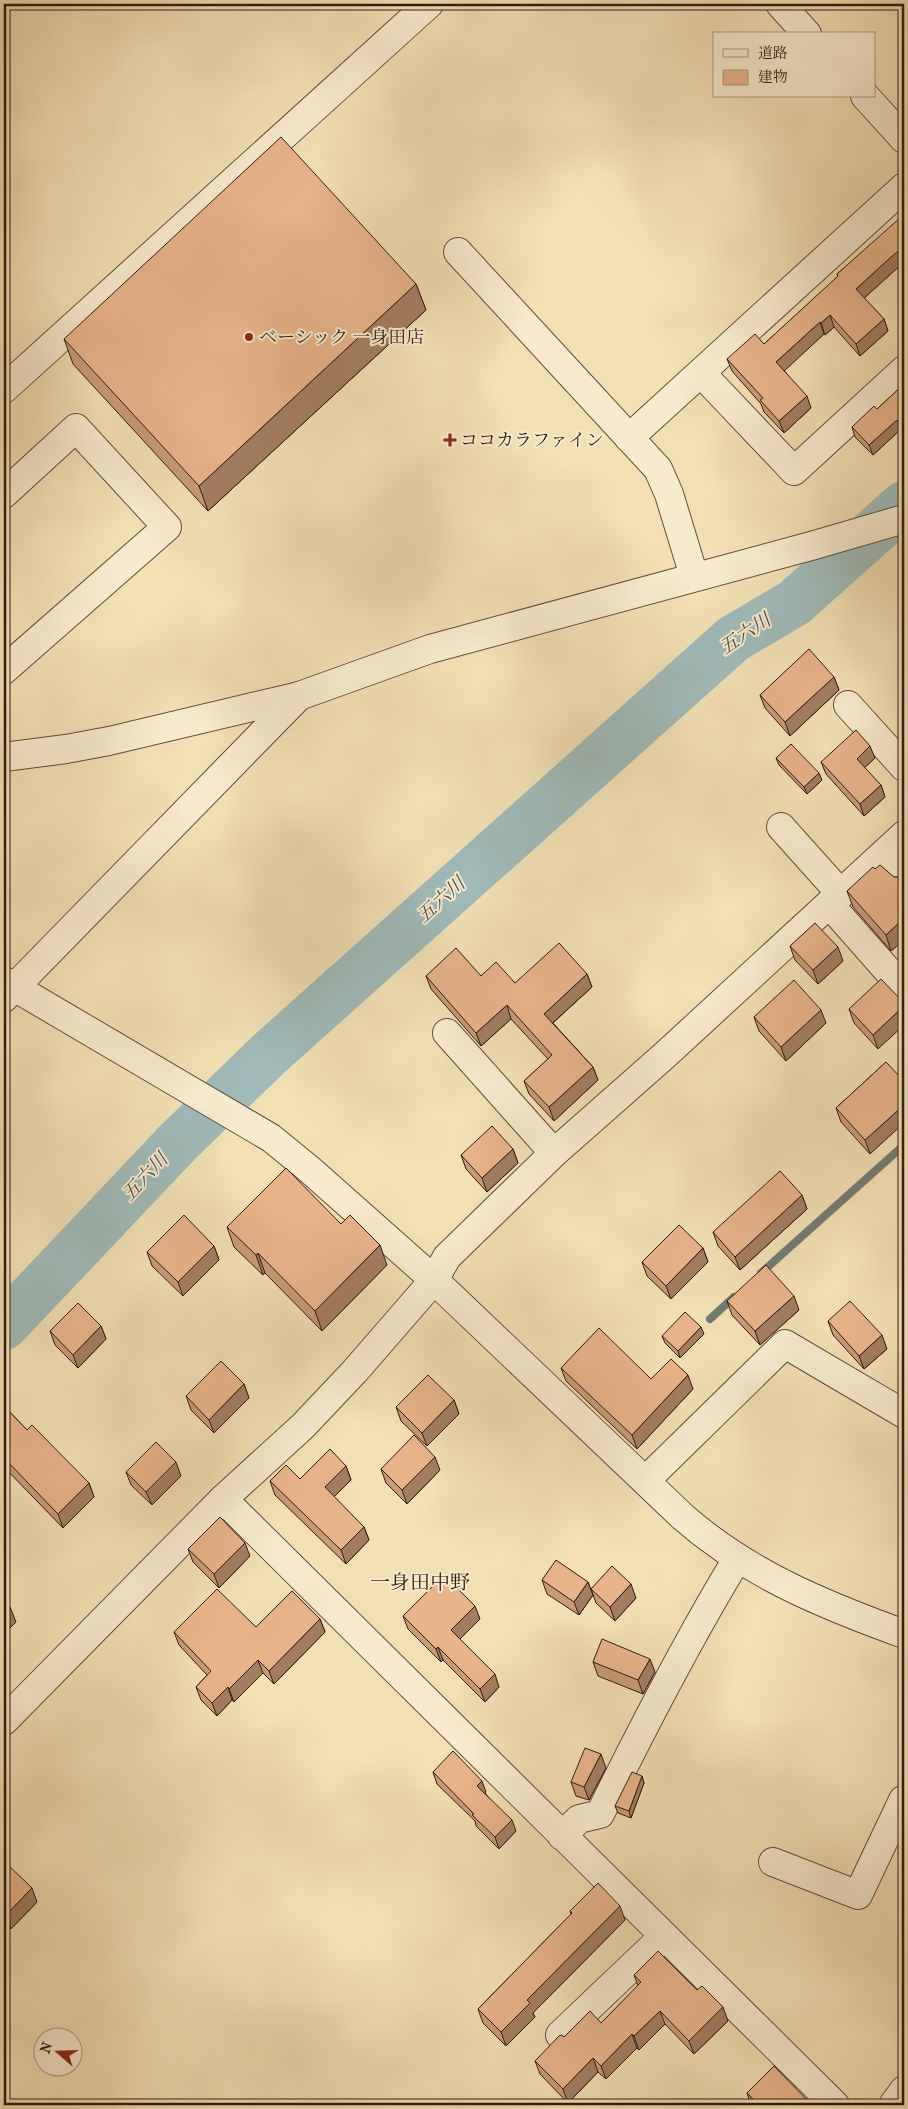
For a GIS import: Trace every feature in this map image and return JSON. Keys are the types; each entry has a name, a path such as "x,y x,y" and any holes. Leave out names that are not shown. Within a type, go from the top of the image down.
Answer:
{"street":[{"path":"4,389 429,4"},
{"path":"780,4 806,32"},
{"path":"867,98 904,139"},
{"path":"629,438 904,187"},
{"path":"458,252 658,469 669,494 694,576"},
{"path":"701,373 794,471 904,370"},
{"path":"4,494 76,428 166,527 4,669"},
{"path":"4,757 109,741 299,696 430,649 904,519"},
{"path":"299,696 7,989 150,1067 270,1138 309,1169 434,1280 692,1524 737,1558 800,1593 841,1611 904,1634"},
{"path":"848,705 904,768"},
{"path":"781,827 904,989"},
{"path":"4,1721 223,1499 303,1426 355,1371 434,1280 447,1257 554,1153 836,900 904,835"},
{"path":"883,855 904,878"},
{"path":"447,1032 554,1153"},
{"path":"646,1480 785,1344 904,1414"},
{"path":"223,1499 835,2105"},
{"path":"562,1836 579,1820 600,1814 660,1694 706,1609 737,1558"},
{"path":"773,1862 858,1895 904,1799"},
{"path":"560,2035 664,1936"},
{"path":"893,2105 904,2090"}],"building":[{"name":"ベーシック 一身田店","path":"281,137 416,284 199,486 64,339"},
{"path":"901,217 904,218 904,246 856,289 884,319 856,344 830,315 776,362 807,396 779,421 760,400 763,398 727,359 755,334 764,344 838,276 837,274"},
{"path":"904,384 904,424 902,426 897,420 869,445 852,427 874,406 877,409"},
{"path":"809,649 834,677 785,722 760,695"},
{"path":"856,730 870,746 857,759 881,785 860,804 821,762"},
{"path":"791,744 819,773 804,787 776,758"},
{"path":"880,865 894,877 904,876 904,918 886,935 847,891 873,867 875,869"},
{"path":"815,923 838,947 813,970 790,946"},
{"path":"559,943 587,974 544,1014 593,1067 549,1107 524,1081 552,1055 507,1005 476,1033 426,976 456,948 481,976 496,962 515,983"},
{"path":"881,979 904,1003 904,1006 873,1035 849,1009"},
{"path":"794,980 821,1010 781,1047 754,1017"},
{"path":"886,1062 900,1077 904,1073 904,1105 865,1140 836,1108"},
{"path":"492,1126 513,1149 482,1178 461,1155"},
{"path":"286,1168 341,1224 350,1215 380,1245 315,1311 258,1253 256,1255 227,1227"},
{"path":"780,1171 802,1195 735,1257 713,1232"},
{"path":"184,1215 214,1246 178,1282 147,1252"},
{"path":"679,1225 703,1248 666,1286 642,1262"},
{"path":"766,1265 794,1296 755,1331 727,1301"},
{"path":"850,1301 882,1335 859,1356 828,1321"},
{"path":"78,1303 101,1326 73,1355 50,1331"},
{"path":"685,1312 701,1327 678,1351 662,1336"},
{"path":"599,1328 651,1379 671,1359 688,1375 632,1435 561,1368"},
{"path":"221,1361 244,1384 209,1420 186,1396"},
{"path":"428,1375 454,1400 422,1433 396,1407"},
{"path":"4,1406 27,1430 32,1425 89,1483 58,1514 4,1458"},
{"path":"414,1435 435,1457 402,1490 381,1469"},
{"path":"156,1442 176,1462 146,1492 126,1472"},
{"path":"330,1449 346,1466 325,1487 364,1527 341,1550 270,1481 286,1465 300,1479"},
{"path":"220,1517 245,1543 214,1574 188,1549"},
{"path":"556,1560 588,1582 574,1602 542,1580"},
{"path":"612,1566 631,1584 610,1607 591,1589"},
{"path":"444,1575 475,1606 451,1630 495,1674 480,1689 438,1647 436,1649 403,1616"},
{"path":"217,1589 256,1627 292,1591 320,1619 269,1671 258,1660 212,1703 196,1687 211,1671 174,1632"},
{"path":"4,1601 10,1607 4,1614"},
{"path":"602,1639 650,1659 638,1680 593,1662"},
{"path":"585,1748 601,1754 584,1787 571,1782"},
{"path":"453,1751 482,1781 477,1786 512,1820 495,1837 433,1772"},
{"path":"632,1772 642,1776 629,1811 615,1806"},
{"path":"6,1863 32,1888 6,1915 4,1913 4,1865"},
{"path":"598,1883 620,1906 527,2000 530,2003 501,2032 478,2009 572,1913 570,1911"},
{"path":"658,1951 697,1990 702,1986 723,2007 689,2041 660,2011 634,2036 632,2034 601,2066 593,2058 563,2089 535,2061 559,2036 562,2035 564,2037 590,2011 601,2023 641,1982 634,1975"},
{"path":"774,2066 810,2103 812,2102 815,2105 759,2105 747,2093"}],"waterway":[{"name":"五六川","path":"4,1326 178,1142 270,1053 733,639 794,603 904,505"},
{"path":"761,1273 904,1145"},
{"path":"710,1319 734,1297"}],"place":[{"name":"ベーシック 一身田店","path":"249,337"},
{"name":"ココカラファイン","path":"450,440"}],"district":[{"name":"一身田中野","path":"420,1582"}]}
